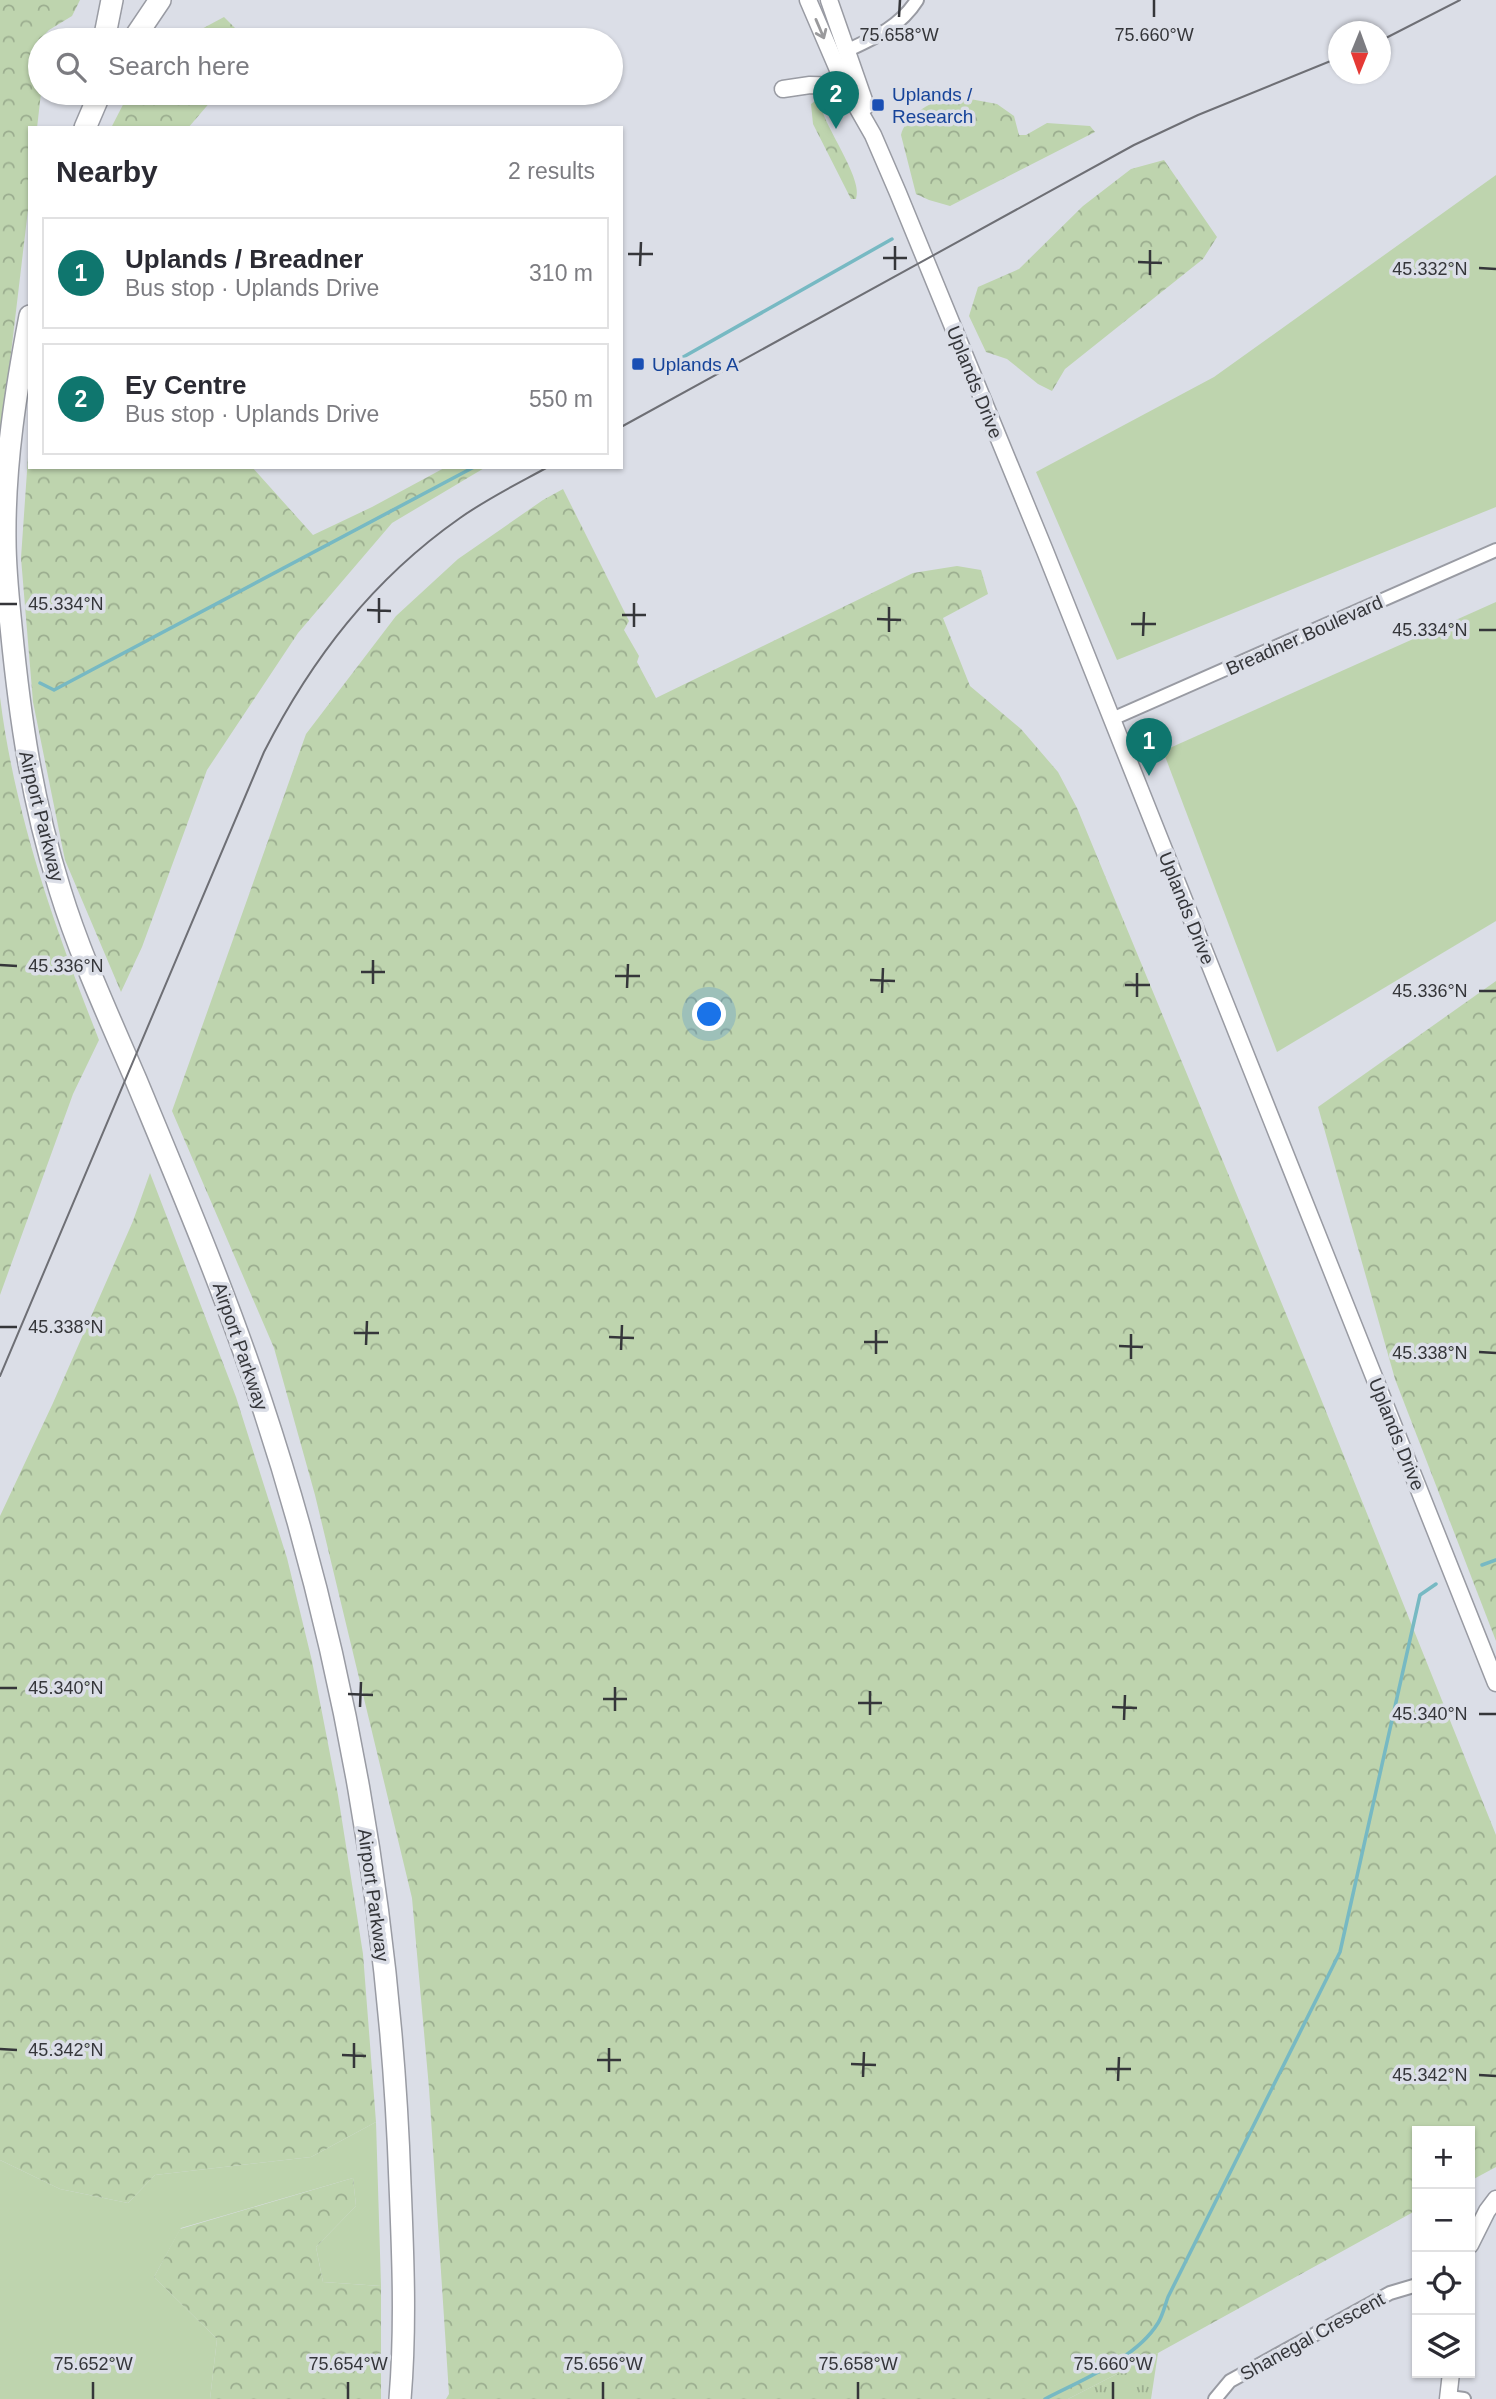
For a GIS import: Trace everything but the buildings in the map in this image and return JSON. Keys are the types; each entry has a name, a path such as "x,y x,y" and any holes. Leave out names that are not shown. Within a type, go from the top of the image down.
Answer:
{"highway":[{"path":"106,28 112,0"},
{"path":"130,28 144,0"},
{"path":"141,28 160,0"},
{"path":"84,124 87,105"},
{"path":"84,124 94,105"},
{"name":"Airport Parkway","path":"28,328 12,424 5,538 15,675 24,744 39,818 80,948 186,1199 242,1343 287,1483 327,1636 368,1841 394,2054 402,2235 400,2399"}],"main road":[{"name":"Uplands Drive","path":"808,0 845,86 873,135 1112,719 1496,1683"},
{"name":"Uplands Drive","path":"829,0 869,113 873,135"},
{"path":"783,89 810,85 845,86"},
{"path":"1475,2235 1496,2199"},
{"path":"1452,2378 1454,2398"}],"street":[{"path":"846,51 892,28 910,11 917,0"},
{"name":"Breadner Boulevard","path":"1112,719 1496,550"},
{"name":"Shanegal Crescent","path":"1215,2399 1230,2381 1390,2293 1412,2286"}],"green space":[{"path":"0,0 80,0 72,16 52,28 28,28 28,105 40,105 37,126 28,126 28,210 0,446"},
{"path":"224,17 235,28 203,28"},
{"path":"945,99 970,99 997,104 1014,116 1019,135 1026,135 1047,123 1090,126 1095,132 950,206 916,194 901,135 903,129 911,118 929,105"},
{"path":"815,101 820,103 849,166 857,190 856,199 851,199 813,124 811,104"},
{"path":"123,105 208,105 190,126 112,126"},
{"path":"1164,160 1217,237 1203,259 1065,369 1052,391 1038,384 1007,359 986,352 969,316 978,287 1019,269 1083,206 1131,169"},
{"path":"1496,175 1496,507 1117,660 1036,472 1214,377"},
{"path":"28,457 28,469 254,469 313,535 442,469 483,469 392,523 298,633 207,770 142,947 121,992 65,860 33,702 21,558"},
{"path":"563,489 629,621 624,630 639,656 637,662 656,698 913,573 957,566 981,570 988,594 943,618 970,686 1021,729 1058,772 1077,808 1315,1384 1496,1835 1496,2167 1475,2178 1475,2126 1412,2126 1412,2213 1158,2353 1068,2399 446,2399 449,2394 429,2088 412,1898 315,1495 274,1348 172,1111 306,734 396,616 458,559"},
{"path":"1496,602 1496,921 1277,1052 1163,751"},
{"path":"0,697 26,829 52,914 99,1040 73,1094 0,1295"},
{"path":"1496,981 1496,1641 1395,1379 1318,1107"},
{"path":"150,1173 236,1397 287,1558 312,1661 338,1795 363,1954 376,2122 311,2157 155,2175 128,2203 60,2189 0,2160 0,1516 133,1221"},
{"path":"376,2122 381,2286 323,2282 316,2247 356,2206 353,2178 181,2228 154,2277 217,2339 210,2399 0,2399 0,2160 60,2189 128,2203 155,2175 311,2157"},
{"path":"353,2178 356,2206 316,2247 323,2282 381,2286 381,2399 210,2399 217,2339 154,2277 180,2229"},
{"path":"1158,2353 1151,2399 1068,2399"}],"waterway":[{"path":"678,360 892,239"},
{"path":"40,683 54,690 470,469"},
{"path":"1482,1565 1496,1560"},
{"path":"1045,2399 1122,2358 1148,2336 1158,2323 1168,2297 1340,1952 1420,1595 1436,1584"}],"tram line":[{"path":"1391,35 1460,0"},
{"path":"623,426 1134,145 1198,115 1328,62"},
{"path":"0,1376 264,752 283,717 324,653 347,623 399,567 471,511 544,469"}],"place":[{"name":"Uplands / Research","path":"878,105"},
{"name":"Ey Centre","path":"836,129"},
{"name":"Uplands A","path":"638,364"},
{"name":"Uplands / Breadner","path":"1149,776"}]}
